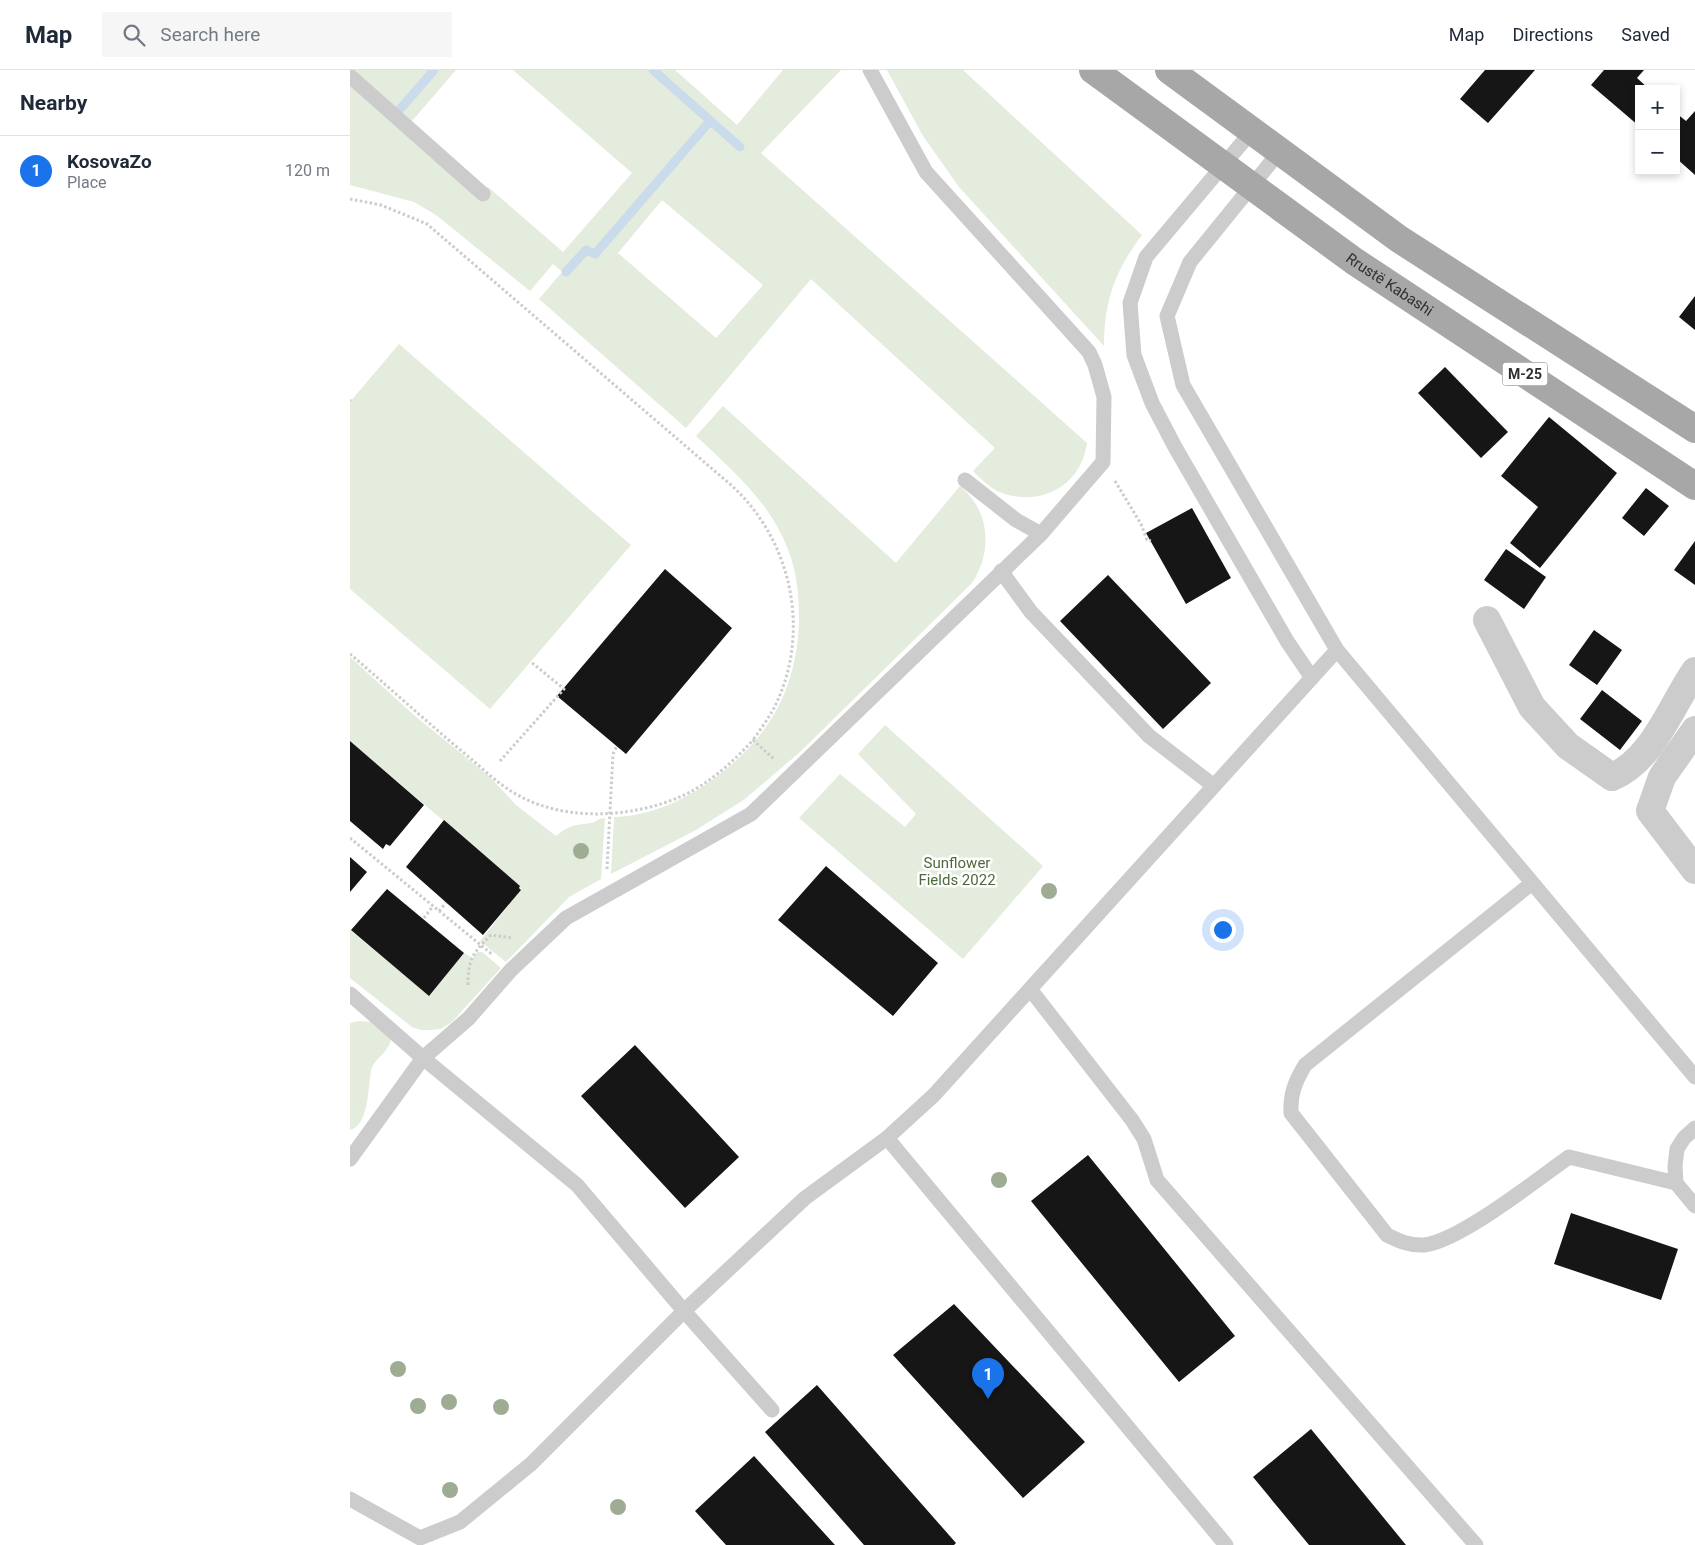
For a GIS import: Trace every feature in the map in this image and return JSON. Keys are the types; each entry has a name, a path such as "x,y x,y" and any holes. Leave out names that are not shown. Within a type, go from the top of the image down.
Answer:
{"main road":[{"name":"Rrustë Kabashi","path":"1093,70 1354,261 1695,486"},
{"path":"1184,74 1252,131 1400,239 1692,420"}],"street":[{"path":"1487,620 1532,707 1568,746 1612,777 1625,772 1638,760 1656,736 1695,671"},
{"path":"1695,730 1662,777 1650,811 1695,870"}],"lane":[{"path":"350,1159 423,1058 469,1018 511,970 566,918 751,814 1041,534 1103,462 1104,397 1089,352 926,172 870,70"},
{"path":"350,76 483,194"},
{"path":"1252,131 1146,257 1130,303 1134,355 1152,403 1174,447 1287,641 1312,678"},
{"path":"1280,151 1190,262 1167,316 1183,385 1337,650 1695,1077"},
{"path":"965,480 1016,520 1041,534"},
{"path":"1001,571 1031,612 1149,736 1214,786"},
{"path":"350,1499 422,1542 460,1522 531,1464 684,1311 805,1198 887,1138 934,1095 1337,650"},
{"path":"1532,883 1305,1066 1294,1086 1290,1099 1291,1113 1387,1235 1408,1244 1422,1245 1451,1236 1569,1157 1676,1183 1695,1206"},
{"path":"1030,989 1132,1120 1144,1139 1157,1180 1476,1545"},
{"path":"350,994 423,1058 578,1185 684,1311 772,1410"},
{"path":"1676,1183 1677,1149 1684,1138 1695,1128"},
{"path":"887,1138 1226,1545"}],"path":[{"path":"350,199 381,205 427,224 731,485 757,511 774,539 784,568 792,605 793,638 788,670 774,708 753,740 723,769 683,796 643,809 609,813 568,811 551,808 508,790 437,732 350,654"},
{"path":"1103,462 1141,524 1147,540 1151,541"},
{"path":"500,761 564,688 531,662"},
{"path":"753,740 790,776"},
{"path":"607,854 613,754 617,746"},
{"path":"350,838 511,970"},
{"path":"439,911 446,903"},
{"path":"424,918 433,906"}],"green space":[{"path":"353,70 456,70 412,121"},
{"path":"513,70 675,70 737,125 783,70 841,70 761,153 1087,443 1083,458 1076,472 1067,482 1055,490 1042,495 1028,497 1012,496 990,487 973,471 995,448 811,279 686,428 539,299 562,272 553,264 530,291 436,215 414,202 350,185 350,82 478,198 488,187 563,252 632,173","holes":["662,200 763,285 716,338 618,253"]},
{"path":"887,70 963,70 1142,235 1125,261 1113,287 1106,315 1104,346 959,187 923,136"},
{"path":"399,344 631,545 490,709 350,589 350,402"},
{"path":"723,406 896,563 960,486 970,496 983,519 985,545 983,558 979,571 972,583 800,752 745,799 696,830 611,874 614,817 641,814 680,800 704,786 734,763 765,729 786,690 793,669 797,646 799,602 797,583 787,547 779,530 760,500 696,436"},
{"path":"350,657 415,716 489,776 516,805 556,836 572,826 592,823 605,818 601,879 569,897 506,962 480,941 521,890 520,886 350,741"},
{"name":"Sunflower Fields 2022","path":"885,725 1043,866 963,959 799,818 840,774 905,827 916,814 858,754"},
{"path":"350,930 429,995 464,953 473,958 477,952 482,952 501,968 452,1022 441,1029 421,1030 412,1027 350,978"},
{"path":"359,1021 372,1022 391,1039 390,1044 372,1067 366,1105 361,1121 350,1130 350,1023"}],"building":[{"path":"1485,70 1535,70 1488,123 1460,99"},
{"path":"1604,70 1644,70 1637,78 1645,85 1635,85 1635,123 1591,85"},
{"path":"1695,111 1695,175 1680,162 1680,116 1686,121"},
{"path":"1695,296 1695,330 1679,317"},
{"path":"1445,367 1508,432 1481,458 1418,393"},
{"path":"1549,417 1617,473 1540,568 1510,543 1538,507 1501,476"},
{"path":"1646,488 1669,506 1644,536 1622,518"},
{"path":"1192,508 1231,578 1186,604 1146,533"},
{"path":"1695,541 1695,585 1674,570"},
{"path":"1506,549 1546,577 1524,609 1484,580"},
{"path":"665,569 732,628 626,754 557,696"},
{"path":"1108,575 1211,683 1163,729 1060,621"},
{"path":"1594,630 1622,650 1597,685 1569,665"},
{"path":"1602,690 1642,721 1620,750 1580,719"},
{"path":"350,741 424,805 390,846 386,844 383,849 350,821"},
{"path":"444,820 520,886 521,890 483,935 406,867"},
{"path":"350,857 367,872 350,892"},
{"path":"826,866 938,963 893,1016 778,920"},
{"path":"387,889 464,953 429,996 351,930"},
{"path":"635,1045 739,1157 685,1208 581,1096"},
{"path":"1088,1155 1235,1336 1179,1382 1031,1201"},
{"path":"1571,1213 1678,1249 1661,1300 1554,1264"},
{"path":"954,1304 1085,1442 1023,1498 893,1355"},
{"path":"817,1385 956,1543 954,1545 864,1545 765,1432"},
{"path":"1311,1429 1406,1545 1309,1545 1253,1477"},
{"path":"754,1456 835,1545 726,1545 695,1511"}],"waterway":[{"path":"395,115 434,70"},
{"path":"653,70 740,147"},
{"path":"566,272 586,250 595,254 710,121"}],"place":[{"name":"KosovaZo","path":"988,1399"}]}
